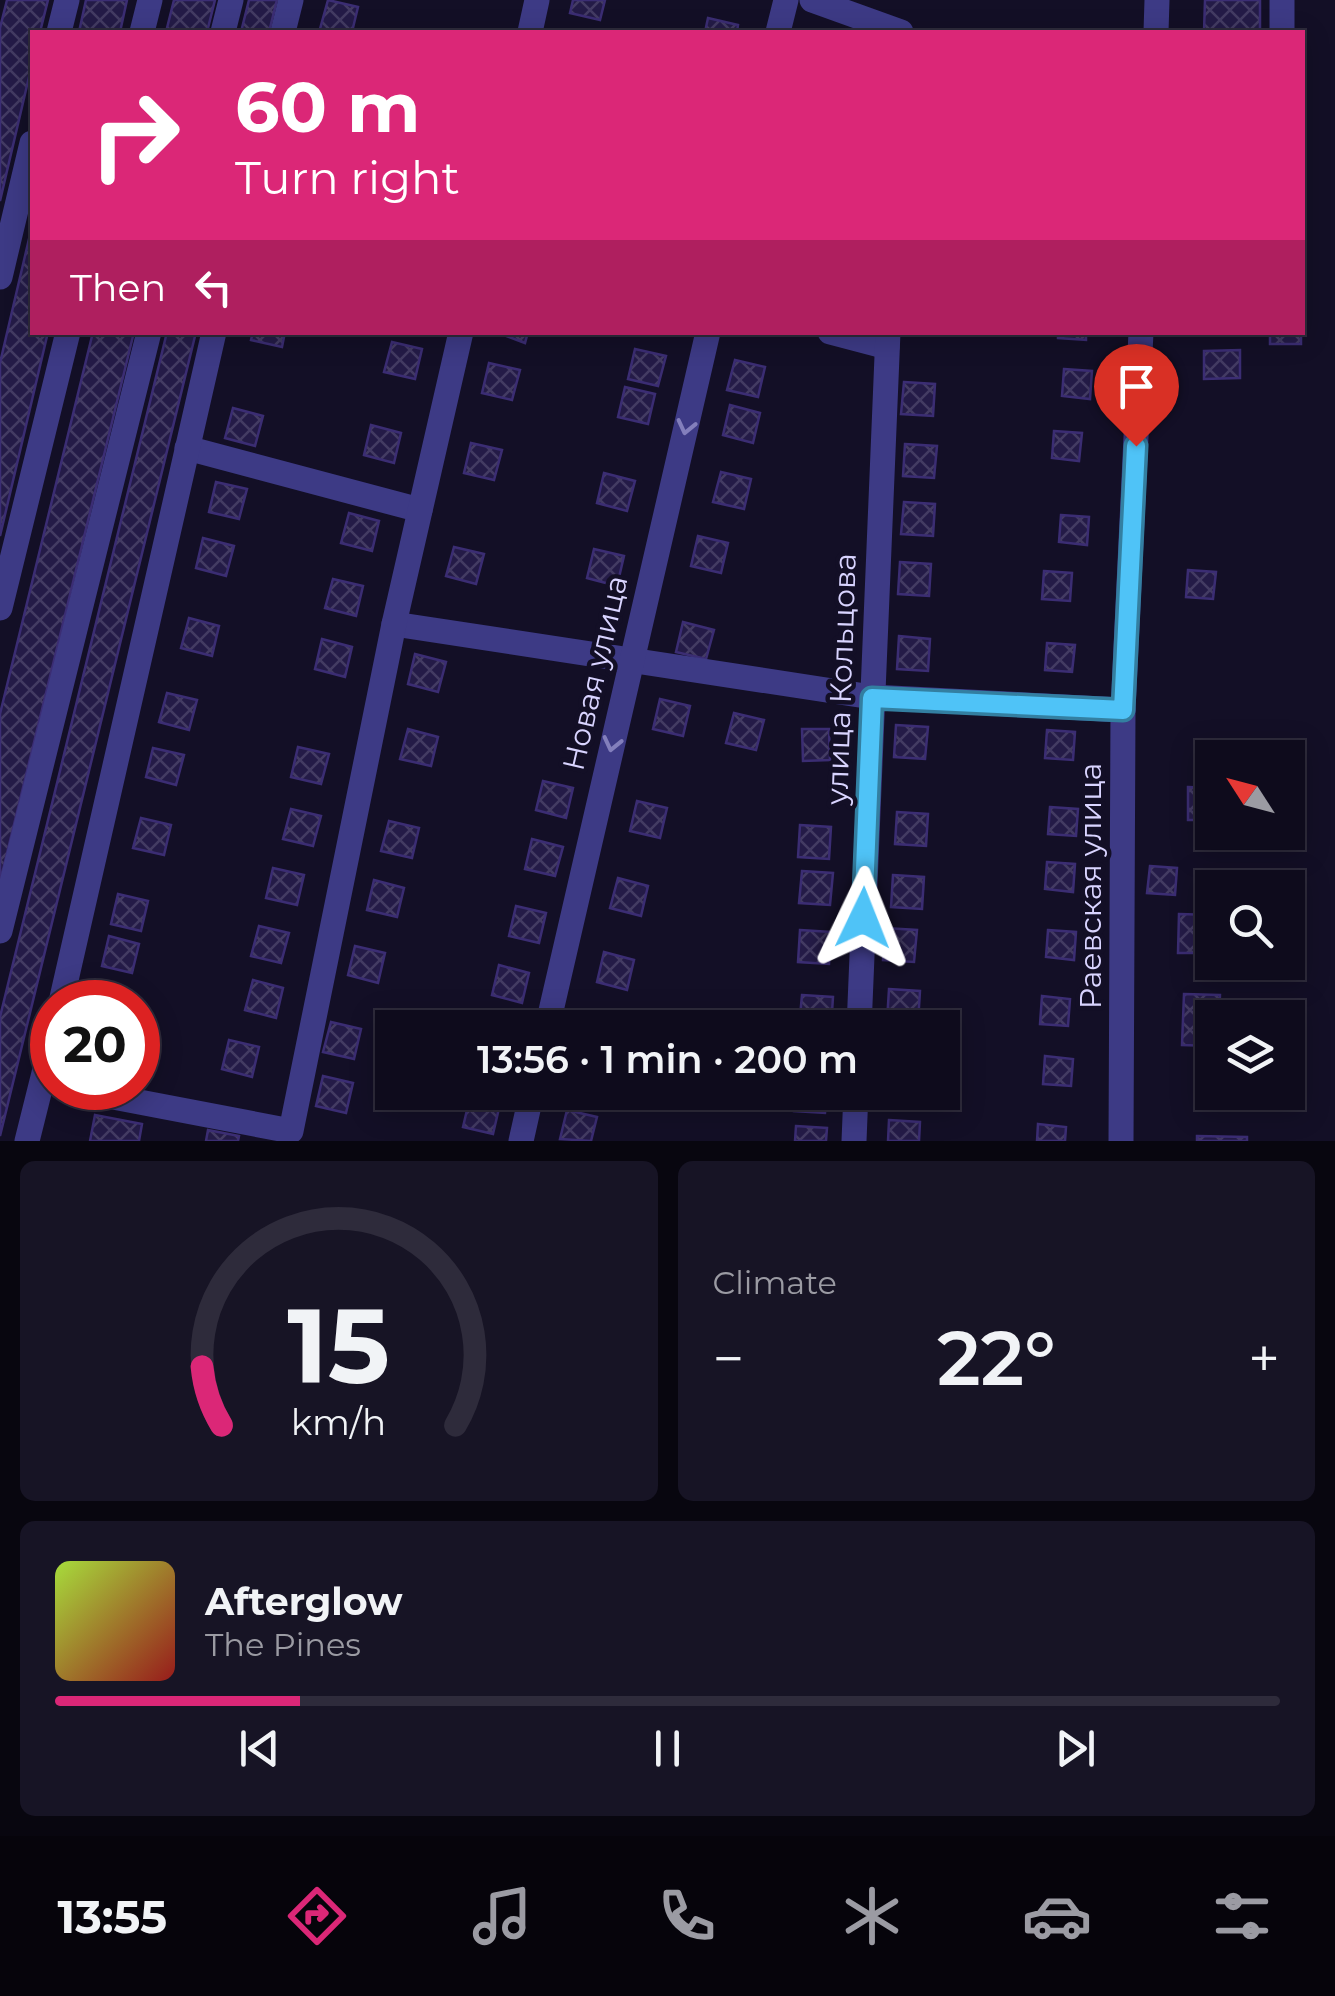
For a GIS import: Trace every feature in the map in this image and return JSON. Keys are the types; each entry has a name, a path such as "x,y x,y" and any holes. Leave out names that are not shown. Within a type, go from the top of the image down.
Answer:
{"street":[{"path":"60,30 67,0"},
{"path":"142,30 150,0"},
{"path":"224,30 231,0"},
{"path":"284,30 291,0"},
{"path":"530,30 537,0"},
{"path":"778,30 786,0"},
{"path":"812,0 895,30"},
{"path":"1156,30 1157,0"},
{"path":"1282,0 1282,30"},
{"path":"0,277 30,151"},
{"path":"0,608 67,335"},
{"path":"0,931 147,335"},
{"path":"66,980 213,335"},
{"path":"160,1106 291,1131 394,624 459,335"},
{"name":"Новая улица","path":"551,1010 707,335"},
{"path":"852,335 888,340"},
{"name":"Раевская улица","path":"1121,1141 1123,710 1141,335"},
{"name":"улица Кольцова","path":"860,1010 888,340"},
{"path":"187,448 420,510"},
{"path":"394,624 630,664 872,698 1123,710"},
{"path":"27,1141 42,1110"},
{"path":"521,1141 528,1110"},
{"path":"854,1141 855,1110"}],"building":[{"path":"7,0 48,0 40,30 30,30 30,73 0,201 0,28"},
{"path":"86,0 127,0 120,30 79,30"},
{"path":"174,0 215,0 208,30 166,30"},
{"path":"249,0 277,0 270,30 242,30"},
{"path":"328,0 358,7 352,30 320,29"},
{"path":"573,0 605,0 600,20 570,13"},
{"path":"1205,0 1260,0 1260,30 1204,30"},
{"path":"708,18 738,25 737,30 705,30"},
{"path":"30,235 30,335 47,335 0,536 0,363"},
{"path":"92,335 133,335 0,882 0,714"},
{"path":"166,335 195,335 38,980 30,980 30,1013 0,1136 0,1017"},
{"path":"252,335 284,335 282,347 251,340"},
{"path":"504,335 527,335 525,343"},
{"path":"1058,335 1086,335 1086,340"},
{"path":"1270,335 1301,335 1301,344 1270,344"},
{"path":"392,342 422,349 415,379 384,372"},
{"path":"635,349 666,356 658,386 628,379"},
{"path":"1240,350 1240,378 1204,379 1204,351"},
{"path":"735,360 765,367 758,397 727,390"},
{"path":"489,363 520,370 512,400 482,393"},
{"path":"1064,369 1092,371 1090,399 1062,396"},
{"path":"904,382 935,384 933,416 901,414"},
{"path":"625,387 655,394 648,424 618,417"},
{"path":"730,405 760,413 753,443 723,435"},
{"path":"233,408 263,416 255,446 225,438"},
{"path":"371,425 401,433 394,463 364,455"},
{"path":"1054,431 1082,433 1079,461 1052,458"},
{"path":"471,443 502,450 494,480 464,473"},
{"path":"905,444 937,446 934,478 903,476"},
{"path":"721,472 751,479 744,509 713,502"},
{"path":"604,473 635,481 627,511 597,503"},
{"path":"216,482 247,489 239,519 209,512"},
{"path":"904,502 935,504 933,536 901,534"},
{"path":"349,513 379,521 372,551 341,543"},
{"path":"1061,515 1089,517 1087,545 1059,542"},
{"path":"698,536 728,543 721,573 691,566"},
{"path":"203,538 234,546 226,576 196,568"},
{"path":"454,547 484,554 476,584 446,576"},
{"path":"594,549 624,556 617,586 587,578"},
{"path":"900,562 931,564 929,596 898,594"},
{"path":"1188,570 1216,572 1213,599 1186,597"},
{"path":"1044,571 1072,573 1070,601 1042,599"},
{"path":"333,579 363,586 356,616 325,608"},
{"path":"189,618 219,626 212,656 181,648"},
{"path":"683,622 714,630 706,659 676,652"},
{"path":"899,636 930,639 928,671 897,669"},
{"path":"322,639 352,647 345,677 315,669"},
{"path":"1047,643 1075,645 1072,672 1045,670"},
{"path":"415,654 446,662 438,692 408,684"},
{"path":"167,693 197,700 189,730 159,722"},
{"path":"660,699 690,706 683,736 653,729"},
{"path":"734,713 764,720 756,750 726,743"},
{"path":"896,725 928,727 925,759 894,757"},
{"path":"408,729 438,737 431,766 400,759"},
{"path":"802,729 829,729 830,760 803,761"},
{"path":"1047,730 1075,732 1073,760 1045,758"},
{"path":"298,747 329,754 321,784 291,777"},
{"path":"153,748 184,755 176,785 146,777"},
{"path":"543,781 573,788 566,818 536,810"},
{"path":"1188,787 1195,787 1195,820 1188,820"},
{"path":"637,801 667,808 660,838 630,831"},
{"path":"1050,807 1078,809 1076,836 1048,834"},
{"path":"291,809 321,816 313,846 283,839"},
{"path":"897,812 928,814 926,846 895,844"},
{"path":"141,818 171,825 164,855 133,848"},
{"path":"389,821 419,828 412,858 381,851"},
{"path":"800,825 831,827 829,859 798,857"},
{"path":"532,839 563,847 555,876 525,869"},
{"path":"1047,862 1075,864 1073,892 1045,889"},
{"path":"1150,866 1177,868 1175,895 1147,893"},
{"path":"273,868 304,875 297,905 266,898"},
{"path":"802,871 833,873 830,905 799,903"},
{"path":"893,875 924,877 922,909 891,907"},
{"path":"618,878 648,886 641,916 610,908"},
{"path":"374,880 404,888 397,917 367,910"},
{"path":"118,894 148,901 141,931 111,924"},
{"path":"516,906 546,913 539,943 509,936"},
{"path":"1179,914 1195,914 1195,953 1178,953"},
{"path":"259,926 289,933 281,963 251,956"},
{"path":"885,928 917,930 914,962 883,960"},
{"path":"800,930 831,932 829,964 798,962"},
{"path":"1048,930 1076,932 1074,960 1046,957"},
{"path":"109,936 139,944 132,973 102,966"},
{"path":"355,946 385,953 378,983 348,975"},
{"path":"604,952 634,960 627,990 597,982"},
{"path":"499,965 529,973 522,1003 492,995"},
{"path":"253,980 283,988 276,1018 245,1010"},
{"path":"889,989 920,991 919,1010 888,1010"},
{"path":"1184,994 1220,995 1220,1000 1195,1000 1195,1045 1182,1045"},
{"path":"802,995 833,997 832,1010 801,1010"},
{"path":"1042,996 1070,999 1068,1026 1040,1024"},
{"path":"331,1022 361,1029 354,1059 323,1052"},
{"path":"229,1040 259,1047 252,1077 222,1069"},
{"path":"1045,1056 1073,1059 1071,1086 1043,1084"},
{"path":"323,1076 353,1083 346,1113 316,1106"},
{"path":"467,1110 499,1110 493,1134 463,1127"},
{"path":"567,1110 597,1117 591,1141 560,1139"},
{"path":"95,1115 142,1124 139,1141 90,1141"},
{"path":"889,1120 920,1122 919,1141 888,1141"},
{"path":"1038,1124 1066,1127 1065,1141 1037,1141"},
{"path":"796,1126 827,1128 826,1141 795,1141"},
{"path":"208,1130 239,1136 238,1141 206,1141"},
{"path":"1197,1136 1247,1137 1247,1141 1197,1141"}],"route":[{"path":"863,918 872,698 1123,710 1136,446"}]}
